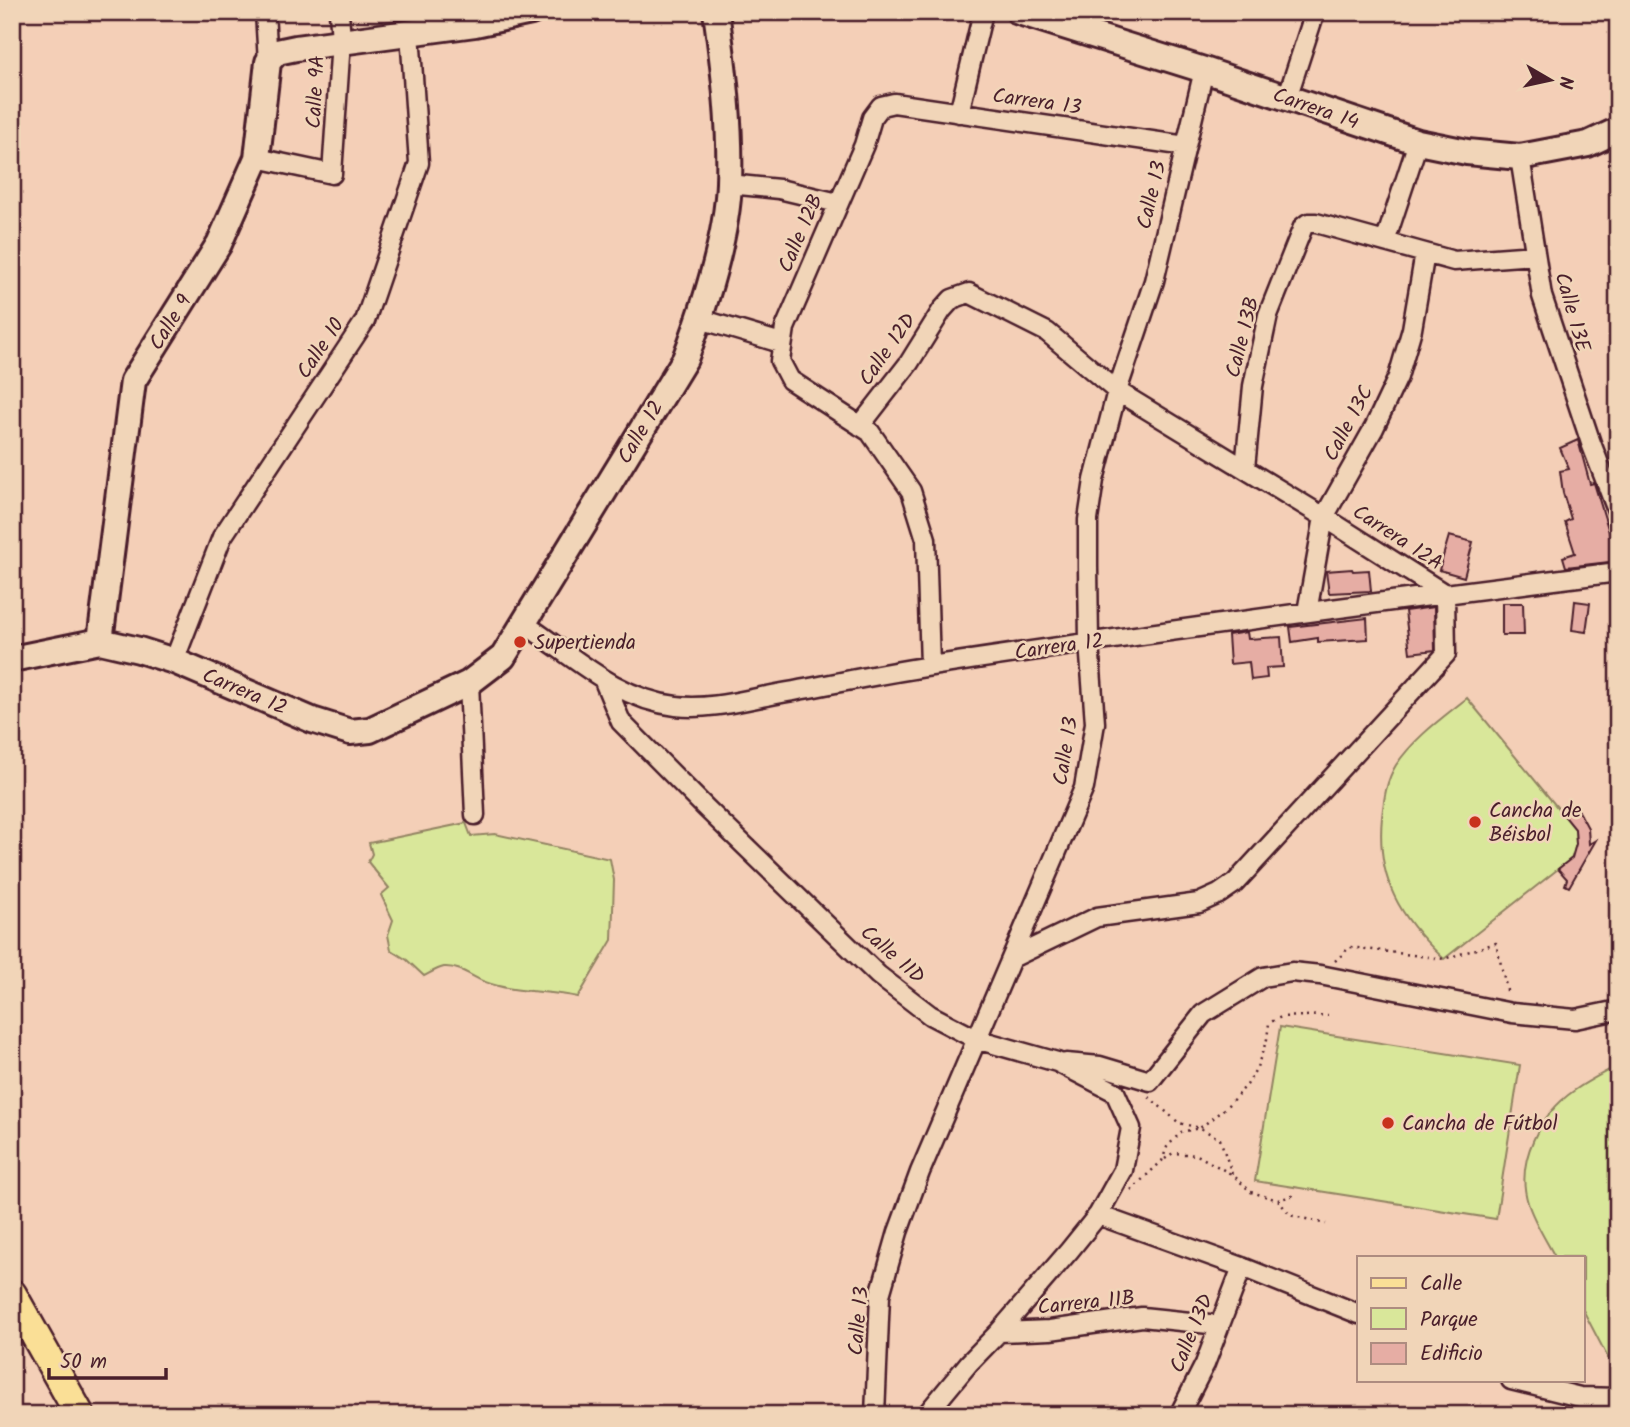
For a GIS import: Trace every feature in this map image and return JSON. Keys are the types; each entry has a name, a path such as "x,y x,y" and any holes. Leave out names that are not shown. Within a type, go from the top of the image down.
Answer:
{"main road":[{"path":"12,1294 80,1415"}],"street":[{"name":"Calle 9","path":"100,641 133,380 219,244 257,158 268,62 265,12"},
{"name":"Calle 9A","path":"257,158 332,174 341,41 339,12"},
{"path":"268,62 277,52 410,33 474,18 531,12"},
{"name":"Calle 12","path":"469,683 503,657 685,359 699,319 721,234 729,184 725,78 716,12"},
{"path":"959,113 983,12"},
{"path":"1287,98 1315,12"},
{"name":"Carrera 14","path":"1022,13 1204,70 1418,142 1467,152 1520,157 1588,144 1618,130"},
{"name":"Calle 10","path":"174,661 222,537 365,321 419,163 410,33"},
{"name":"Calle 13","path":"875,1415 880,1295 898,1232 920,1171 1084,788 1095,723 1088,642 1088,520 1094,480 1117,391 1154,281 1204,70"},
{"name":"Carrera 13","path":"881,106 894,103 1186,146"},
{"name":"Calle 12B","path":"781,343 785,328 864,145 872,118 881,106"},
{"path":"1418,142 1385,242 1454,261 1535,255"},
{"name":"Calle 13E","path":"1520,157 1542,296 1591,443 1618,513"},
{"path":"729,184 779,189 838,203"},
{"name":"Calle 13B","path":"1245,468 1253,386 1268,315 1303,227 1308,223 1315,223 1385,242"},
{"name":"Calle 13C","path":"1307,612 1324,517 1374,428 1398,377 1412,330 1424,253"},
{"name":"Carrera 12A","path":"952,299 969,293 1047,332 1117,391 1445,594 1446,654 1235,883 1199,903 1097,917 1012,958"},
{"name":"Calle 12D","path":"860,426 909,363 942,310 952,299"},
{"path":"699,319 781,343 780,361 790,380 870,432 911,491 926,539 930,666"},
{"name":"Carrera 12","path":"523,624 557,645 604,681 642,698 676,706 715,706 930,666 1088,642 1618,572"},
{"name":"Carrera 12","path":"12,659 100,641 174,661 312,720 350,732 370,730 469,683"},
{"name":"Calle 11D","path":"604,681 621,722 878,975 930,1015 976,1039 1057,1062 1115,1092 1131,1128 1123,1170 1102,1208 926,1415"},
{"path":"469,683 475,815"},
{"path":"1057,1062 1100,1066 1150,1081 1203,1014 1263,977 1292,972 1320,975 1512,1013 1576,1019 1618,1010"},
{"path":"1102,1208 1357,1313"},
{"name":"Calle 13D","path":"1179,1415 1205,1364 1242,1267"},
{"name":"Carrera 11B","path":"999,1332 1050,1330 1142,1317 1219,1325"},
{"path":"1519,1382 1580,1397 1618,1398"}],"path":[{"path":"1320,975 1350,947 1444,959 1496,943 1512,1013"},
{"path":"1162,1161 1167,1147 1181,1132 1200,1128 1225,1108 1247,1085 1257,1067 1269,1023 1281,1017 1328,1015"},
{"path":"1149,1097 1180,1123 1200,1128 1220,1139 1232,1174"},
{"path":"1102,1208 1135,1189 1173,1153 1197,1155 1232,1174 1251,1192 1278,1200 1295,1195"},
{"path":"1278,1200 1290,1215 1326,1224"}],"green space":[{"name":"Cancha de Béisbol","path":"1467,698 1575,829 1576,844 1572,858 1444,959 1415,928 1394,896 1383,860 1382,817 1388,784 1403,755 1420,737"},
{"path":"466,823 471,836 495,834 610,859 614,880 612,940 578,997 496,986 450,967 424,976 391,950 388,935 393,920 381,895 389,888 368,862 372,854 369,843"},
{"name":"Cancha de Fútbol","path":"1280,1027 1520,1065 1496,1219 1255,1181"},
{"path":"1618,1065 1618,1355 1609,1360 1584,1312 1584,1256 1554,1256 1528,1203 1525,1187 1528,1155 1541,1125 1562,1100"}],"building":[{"path":"1578,440 1590,484 1594,483 1618,561 1566,567 1563,557 1575,553 1565,522 1571,519 1560,471 1569,469 1560,448"},
{"path":"1449,536 1473,542 1464,577 1439,570"},
{"path":"1369,570 1371,591 1329,593 1326,571"},
{"path":"1575,601 1590,603 1586,632 1572,630"},
{"path":"1502,603 1523,603 1524,635 1502,635"},
{"path":"1434,607 1435,650 1410,653 1405,611"},
{"path":"1367,618 1368,639 1318,642 1318,638 1292,642 1290,627"},
{"path":"1247,632 1248,639 1281,637 1283,667 1266,668 1267,678 1251,680 1249,662 1230,664 1228,635"},
{"path":"1575,804 1588,828 1589,844 1596,840 1569,887 1565,885 1567,879 1558,869 1572,858 1576,844 1575,829 1563,814"}],"place":[{"name":"Supertienda","path":"520,642"},
{"name":"Cancha de Béisbol","path":"1475,822"},
{"name":"Cancha de Fútbol","path":"1388,1123"}]}
